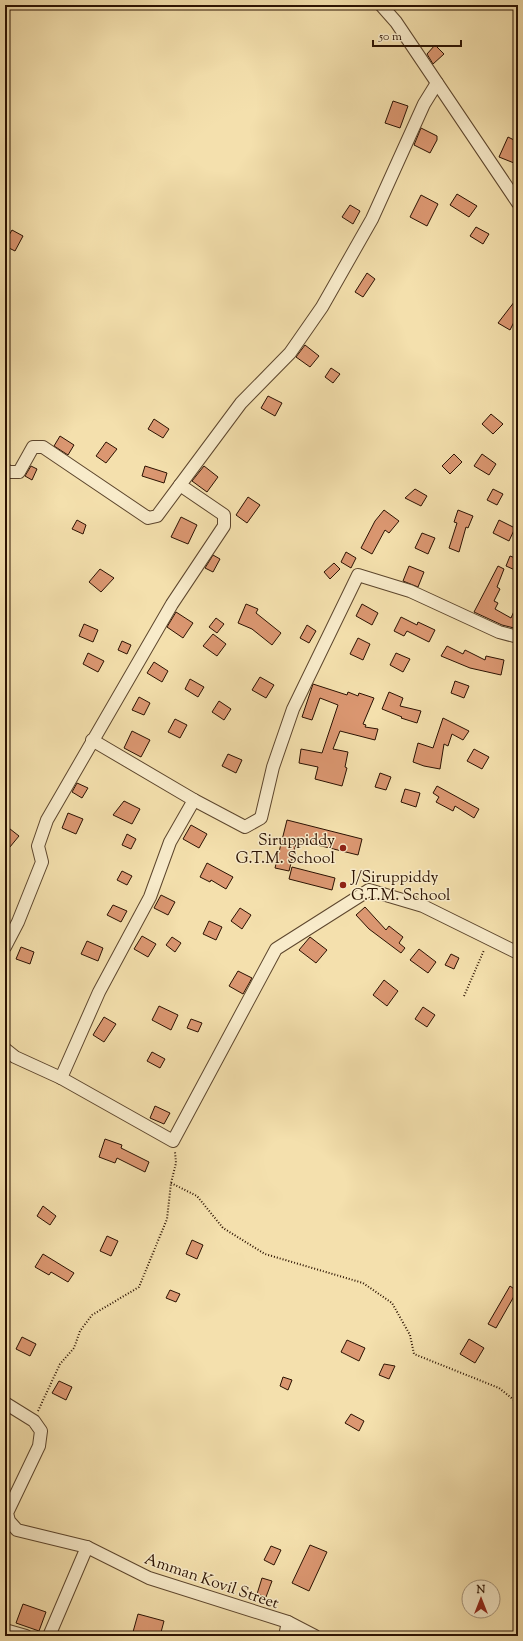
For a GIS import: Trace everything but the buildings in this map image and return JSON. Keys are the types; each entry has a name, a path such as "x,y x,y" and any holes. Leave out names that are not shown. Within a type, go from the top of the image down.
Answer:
{"street":[{"path":"381,5 396,22 518,203"},
{"path":"5,470 10,472 19,472 33,447 43,447 148,518 157,516 241,403 290,353 322,307 372,219 424,104 437,83"},
{"path":"5,947 18,922 42,862 38,846 47,820 172,604 224,526 224,515 180,485"},
{"path":"92,740 194,800 245,827 261,818 273,767 293,709 358,575 410,591 499,632 518,637"},
{"path":"61,1078 99,992 150,897 170,842 194,800"},
{"path":"5,1049 15,1057 61,1078 173,1141 276,949 369,890 424,906 518,953"},
{"path":"5,1403 34,1421"},
{"name":"Amman Kovil Street","path":"34,1421 42,1431 39,1446 7,1513 7,1522 17,1530 87,1547 149,1578 288,1622 315,1636"},
{"path":"49,1636 87,1547"},
{"path":"285,1636 288,1622"},
{"path":"5,1630 26,1636"}],"path":[{"path":"464,996 489,938"},
{"path":"34,1421 60,1364 74,1348 80,1331 88,1320 92,1315 139,1287 167,1219 171,1183 176,1163 173,1141"},
{"path":"171,1183 197,1196 223,1228 265,1254 363,1284 392,1303 410,1335 414,1354 499,1388 514,1400 518,1406"}],"place":[{"name":"Siruppiddy G.T.M. School","path":"343,848"},
{"name":"J/Siruppiddy G.T.M. School","path":"343,885"}]}
